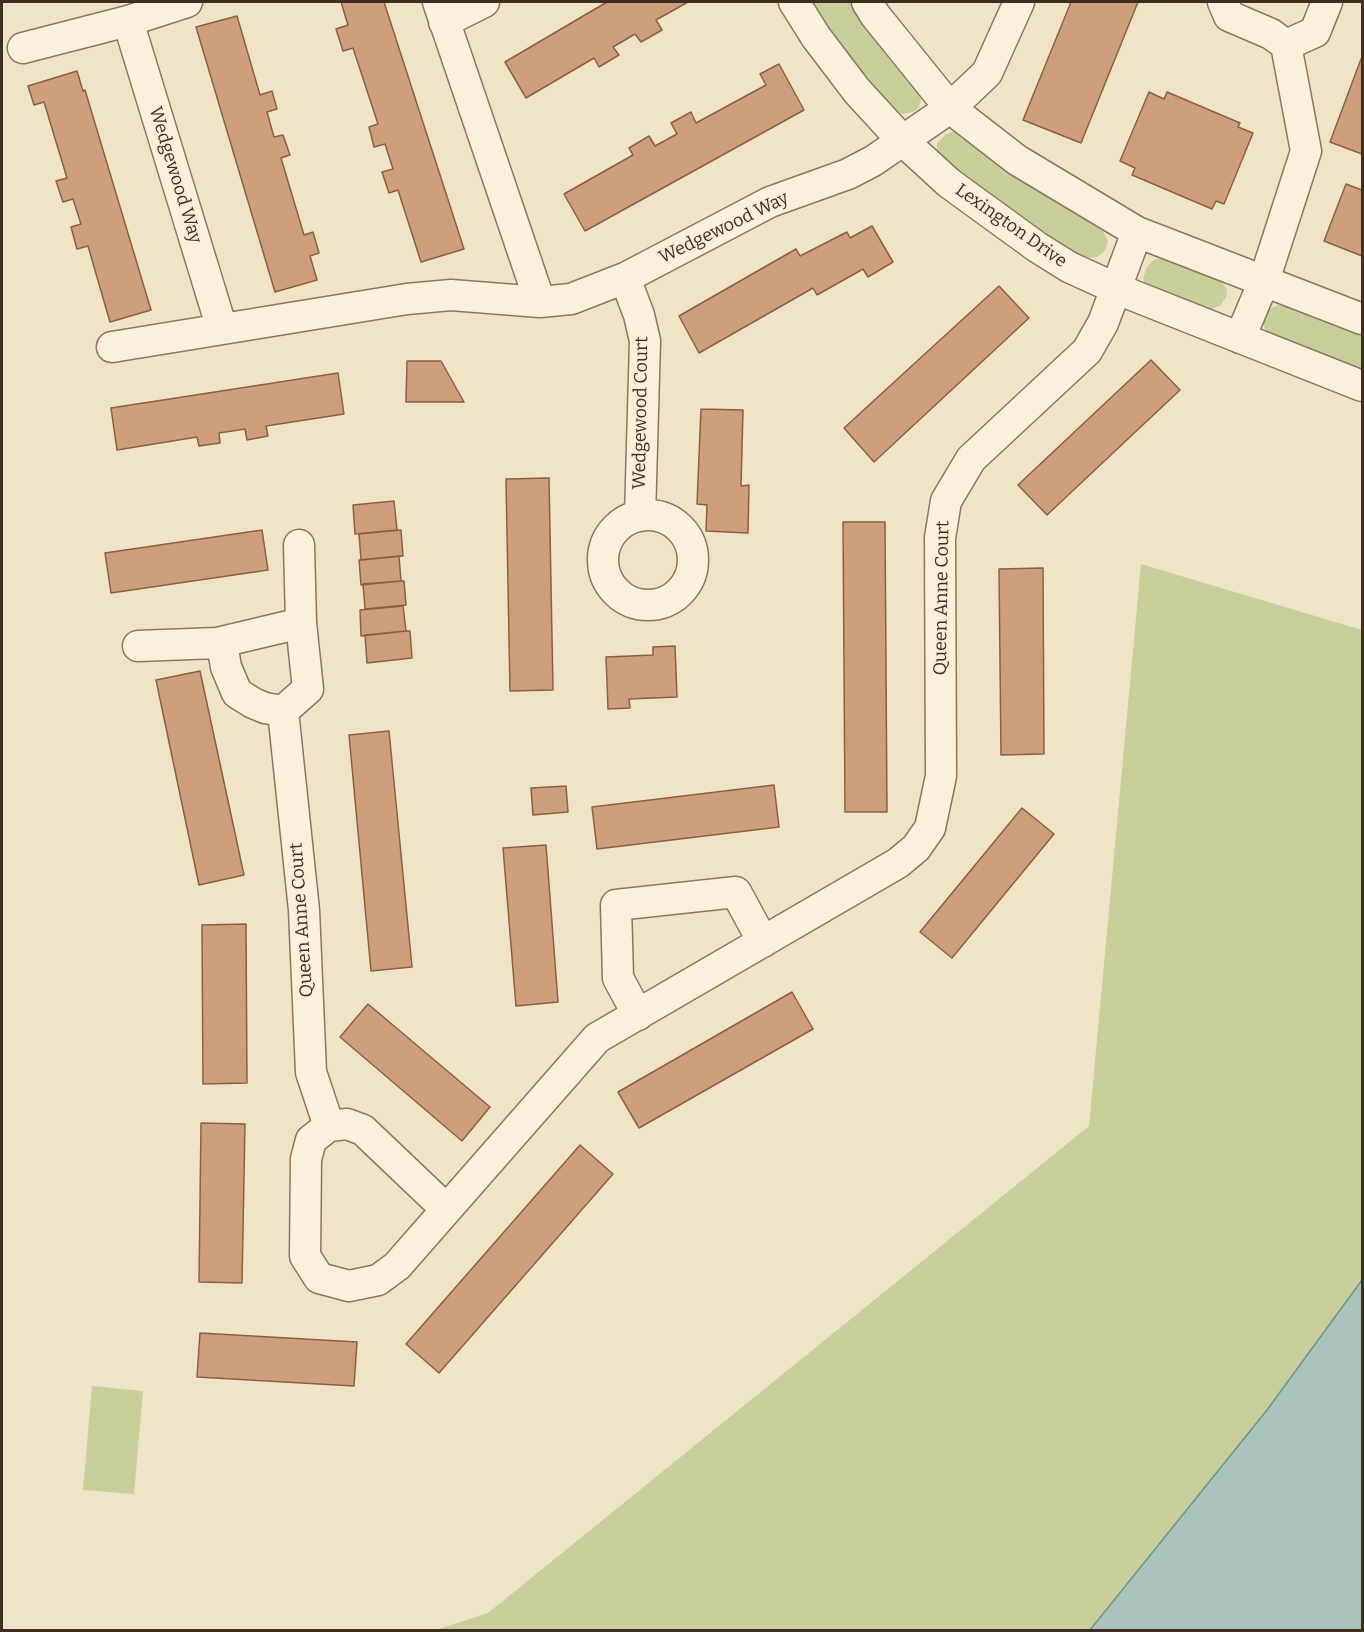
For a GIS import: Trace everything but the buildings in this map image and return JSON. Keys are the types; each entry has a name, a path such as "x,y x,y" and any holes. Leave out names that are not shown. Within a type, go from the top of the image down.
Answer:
{"street":[{"path":"23,48 128,21 187,2"},
{"path":"484,2 441,12 540,302"},
{"name":"Lexington Drive","path":"794,2 816,37 857,91 902,140 949,183 1003,224 1069,267 1117,289 1362,386"},
{"path":"867,2 950,108 1017,160 1137,232 1362,319"},
{"name":"Wedgewood Way","path":"112,347 407,299 451,295 540,302 571,299 625,278 770,202 848,174 873,161 950,108 987,73 1019,2"},
{"path":"1223,2 1229,16 1271,34 1286,45 1306,151 1264,281 1240,338"},
{"path":"1286,45 1315,32 1327,2"},
{"name":"Wedgewood Way","path":"128,21 222,329"},
{"name":"Queen Anne Court","path":"283,711 304,910 311,1072 329,1126 311,1140 306,1159 305,1256 319,1278 349,1286 378,1280 397,1266 597,1038 898,863 916,848 930,828 942,776 940,538 946,501 970,459 1087,351 1103,323 1137,232"},
{"name":"Wedgewood Court","path":"625,278 639,315 645,340 640,516"},
{"path":"222,643 226,668 237,693 253,703 283,711 308,689 301,623 299,545"},
{"path":"138,646 222,643 301,623"},
{"path":"638,1015 618,978 616,905 736,892 763,942"},
{"path":"329,1126 347,1124 363,1130 446,1209"}],"green space":[{"path":"811,2 853,2 922,97 919,107 913,112 901,114 893,110 852,63"},
{"path":"954,131 964,134 1014,173 1103,231 1108,241 1105,251 1097,257 1086,258 1075,254 1042,235 943,161 937,152 937,143 945,135"},
{"path":"1159,258 1220,280 1227,289 1226,297 1221,305 1212,309 1200,307 1145,286 1143,278 1147,267"},
{"path":"1278,305 1290,306 1362,335 1362,372 1269,335 1264,327 1263,318 1268,310"},
{"path":"1141,564 1362,630 1362,1280 1267,1410 1090,1630 436,1630 488,1613 1089,1126"},
{"path":"92,1386 143,1391 134,1494 83,1490"}],"water":[{"path":"1362,1280 1362,1630 1090,1630 1267,1410"}]}
